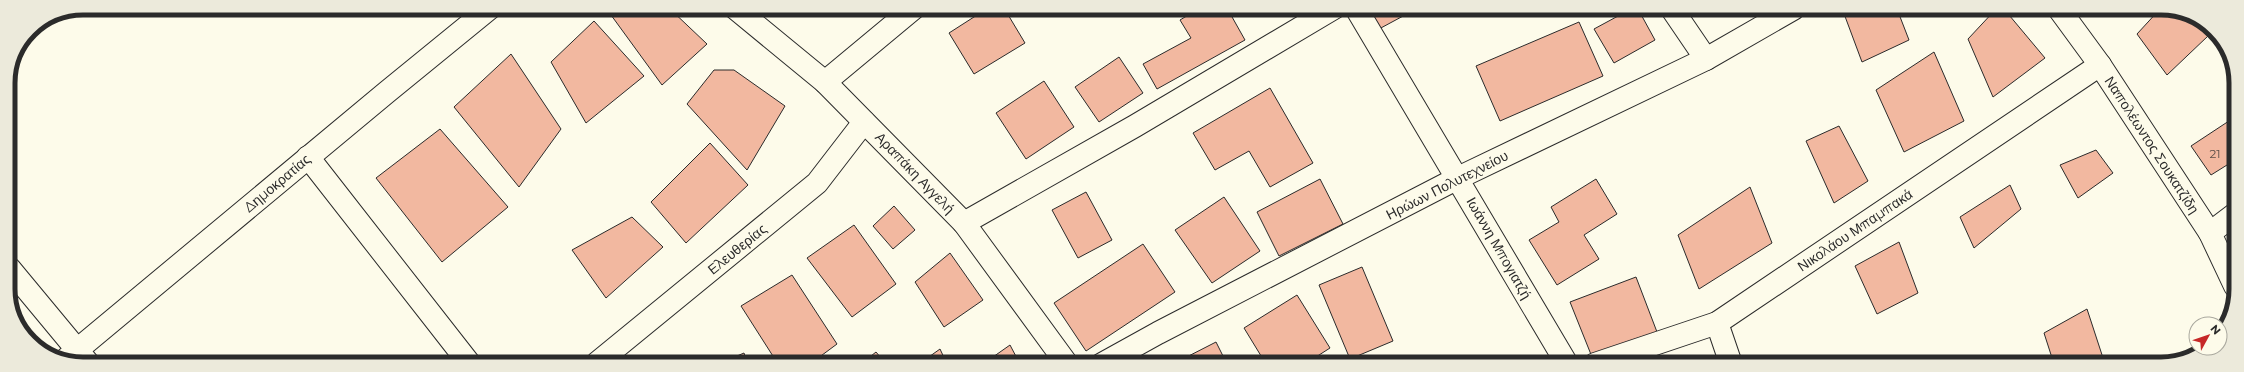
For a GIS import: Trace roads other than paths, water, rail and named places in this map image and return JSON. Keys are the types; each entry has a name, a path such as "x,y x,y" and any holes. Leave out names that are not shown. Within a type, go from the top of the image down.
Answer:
{"street":[{"name":"Δημοκρατίας","path":"78,356 308,157 481,15"},
{"name":"Αραπάκη Αγγελή","path":"744,15 825,82 964,223 1062,357"},
{"path":"825,82 906,15"},
{"path":"964,223 1135,126 1322,15"},
{"name":"Ιωάννη Μπογιατζή","path":"1360,15 1563,357"},
{"path":"1677,15 1706,59"},
{"name":"Ηρώων Πολυτεχνείου","path":"1114,357 1158,332 1458,178 1706,59 1783,15"},
{"name":"Ναπολέωντος Σουκατζίδη","path":"2063,15 2100,65 2210,233 2229,273"},
{"name":"Νικολάου Μπαμπακά","path":"1616,357 1717,323 2100,65"},
{"name":"Ελευθερίας","path":"606,357 817,183 864,122"},
{"path":"308,157 464,357"},
{"path":"2210,233 2229,219"},
{"path":"15,276 75,356"},
{"path":"1717,323 1729,357"}]}
